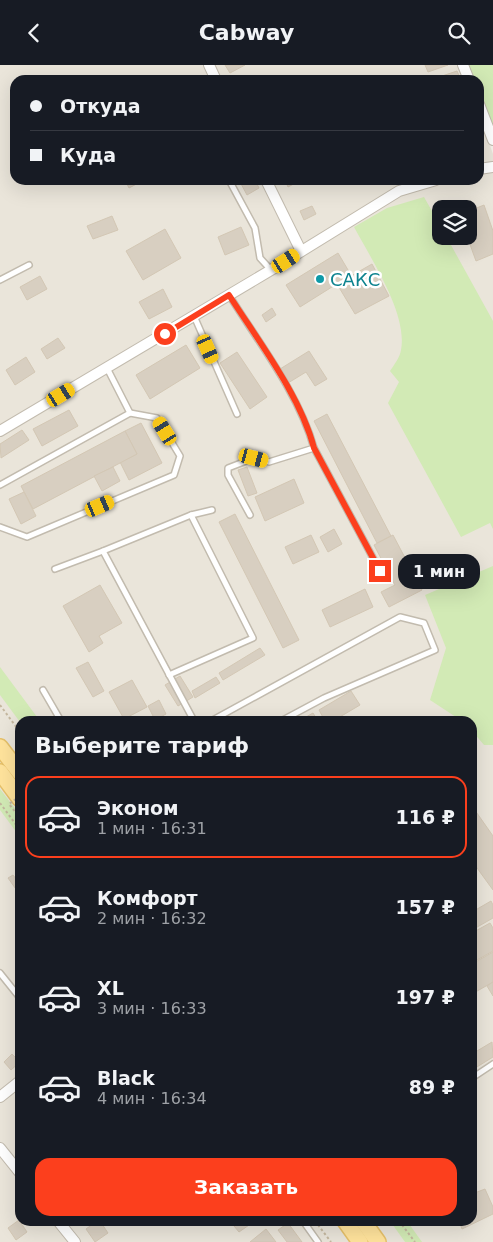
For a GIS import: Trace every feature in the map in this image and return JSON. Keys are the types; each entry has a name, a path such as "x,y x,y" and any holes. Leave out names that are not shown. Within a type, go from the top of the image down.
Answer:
{"main road":[{"path":"0,747 15,766"},
{"path":"0,772 15,792"},
{"path":"348,1226 360,1242"},
{"path":"366,1226 378,1242"}],"street":[{"path":"484,117 493,140"},
{"path":"268,185 301,251"},
{"path":"0,431 271,270 399,191 419,185"},
{"path":"0,1097 15,1085"},
{"path":"0,1148 15,1167"},
{"path":"62,1226 75,1242"}],"lane":[{"path":"232,185 256,228 260,258 271,270"},
{"path":"0,280 29,265"},
{"path":"229,295 294,400 308,427 314,448 380,571"},
{"path":"194,316 237,414"},
{"path":"107,368 130,413"},
{"path":"0,485 130,413 157,418 180,456 174,475 26,537 0,527"},
{"path":"250,515 228,475 228,468 254,458 269,462 314,448"},
{"path":"55,569 191,515 212,510"},
{"path":"168,675 253,638 191,515"},
{"path":"103,551 191,716"},
{"path":"220,716 400,617 424,623 435,651 324,698 290,716"},
{"path":"42,690 58,716"},
{"path":"0,973 15,992"},
{"path":"477,1075 493,1064"},
{"path":"307,1226 318,1242"}],"path":[{"path":"0,705 15,725"},
{"path":"15,801 9,804 15,813"},
{"path":"0,803 15,823"},
{"path":"319,1226 331,1242"},
{"path":"404,1226 415,1242"}],"shaded area":[{"path":"0,65 461,65 464,75 10,75 10,185 484,185 484,128 493,154 493,1242 0,1242"}],"green space":[{"path":"464,65 493,65 493,140 484,117 484,75 467,75"},
{"path":"424,197 432,211 432,245 451,245 493,321 493,529 490,523 461,537 388,403 399,382 390,371 401,350 402,336 399,320 394,304 378,270 354,227 387,208"},
{"path":"493,566 493,745 484,745 477,737 477,716 454,716 430,700 446,648 425,595"},
{"path":"0,667 36,716 16,716 0,695"},
{"path":"0,789 15,808 15,830 0,810"},
{"path":"394,1226 411,1226 422,1242 405,1242"}],"building":[{"path":"225,65 245,65 230,73"},
{"path":"425,65 448,65 428,72"},
{"path":"457,71 459,75 445,75"},
{"path":"242,185 258,185 259,188 247,195"},
{"path":"484,205 493,231 493,254 476,261 470,245 477,245 477,208"},
{"path":"312,206 316,214 304,220 300,211"},
{"path":"112,216 118,230 93,239 87,226"},
{"path":"241,227 249,245 225,255 218,237"},
{"path":"165,229 181,258 143,280 126,251"},
{"name":"САКС","path":"338,253 351,275 300,307 286,285"},
{"name":"САКС","path":"372,264 389,296 355,314 337,284"},
{"path":"40,276 47,289 27,300 20,287"},
{"path":"163,289 172,307 149,319 139,302"},
{"path":"272,308 276,315 266,322 262,315"},
{"path":"58,338 65,348 47,359 41,349"},
{"path":"186,345 200,368 150,399 136,375"},
{"path":"309,351 327,379 315,386 306,372 288,383 280,369"},
{"path":"237,352 267,397 250,409 220,363"},
{"path":"26,357 35,372 15,385 6,370"},
{"path":"69,410 78,426 42,446 33,429"},
{"path":"327,414 391,536 377,543 314,421"},
{"path":"141,423 162,463 129,480 120,462 137,454 125,431"},
{"path":"22,430 29,440 1,458 0,444"},
{"path":"125,431 137,454 33,509 21,486"},
{"path":"113,467 120,481 102,491 94,476"},
{"path":"247,467 257,493 248,496 238,470"},
{"path":"294,479 304,503 265,521 255,497"},
{"path":"24,492 36,516 21,524 9,499"},
{"path":"235,514 299,640 283,648 219,522"},
{"path":"334,529 342,544 328,552 320,537"},
{"path":"311,535 319,552 293,564 285,547"},
{"path":"393,535 422,590 389,607 381,592 395,585 374,545"},
{"path":"100,585 122,623 99,636 103,643 89,652 63,606"},
{"path":"365,589 373,607 330,627 322,610"},
{"path":"260,648 265,655 223,680 219,673"},
{"path":"88,662 104,691 93,697 76,668"},
{"path":"180,676 193,697 178,706 165,685"},
{"path":"216,677 220,683 195,698 192,691"},
{"path":"132,680 147,707 130,716 122,716 109,692"},
{"path":"351,691 360,705 341,716 322,716 319,710"},
{"path":"159,700 166,714 153,716 148,706"},
{"path":"477,813 493,836 493,890 477,868"},
{"path":"13,875 15,878 15,888 8,878"},
{"path":"491,901 493,905 493,918 477,927 477,909"},
{"path":"490,923 493,928 493,951 477,960 477,930"},
{"path":"493,952 493,982 477,991 477,961"},
{"path":"493,982 493,996 487,986"},
{"path":"492,1042 493,1057 477,1067 477,1051"},
{"path":"12,1054 15,1057 15,1066 11,1070 4,1062"},
{"path":"485,1189 493,1207 493,1214 477,1222 477,1192"},
{"path":"15,1223 15,1226 23,1226 27,1232 16,1240 8,1228"},
{"path":"90,1226 103,1226 108,1233 95,1242 86,1229"},
{"path":"234,1226 248,1226 239,1232"},
{"path":"284,1226 290,1226 302,1242 287,1242 278,1230"},
{"path":"266,1229 276,1242 250,1242"}],"place":[{"name":"САКС","path":"320,279"}],"route":[{"path":"165,334 229,295 294,400 308,427 314,448 380,571"}]}
